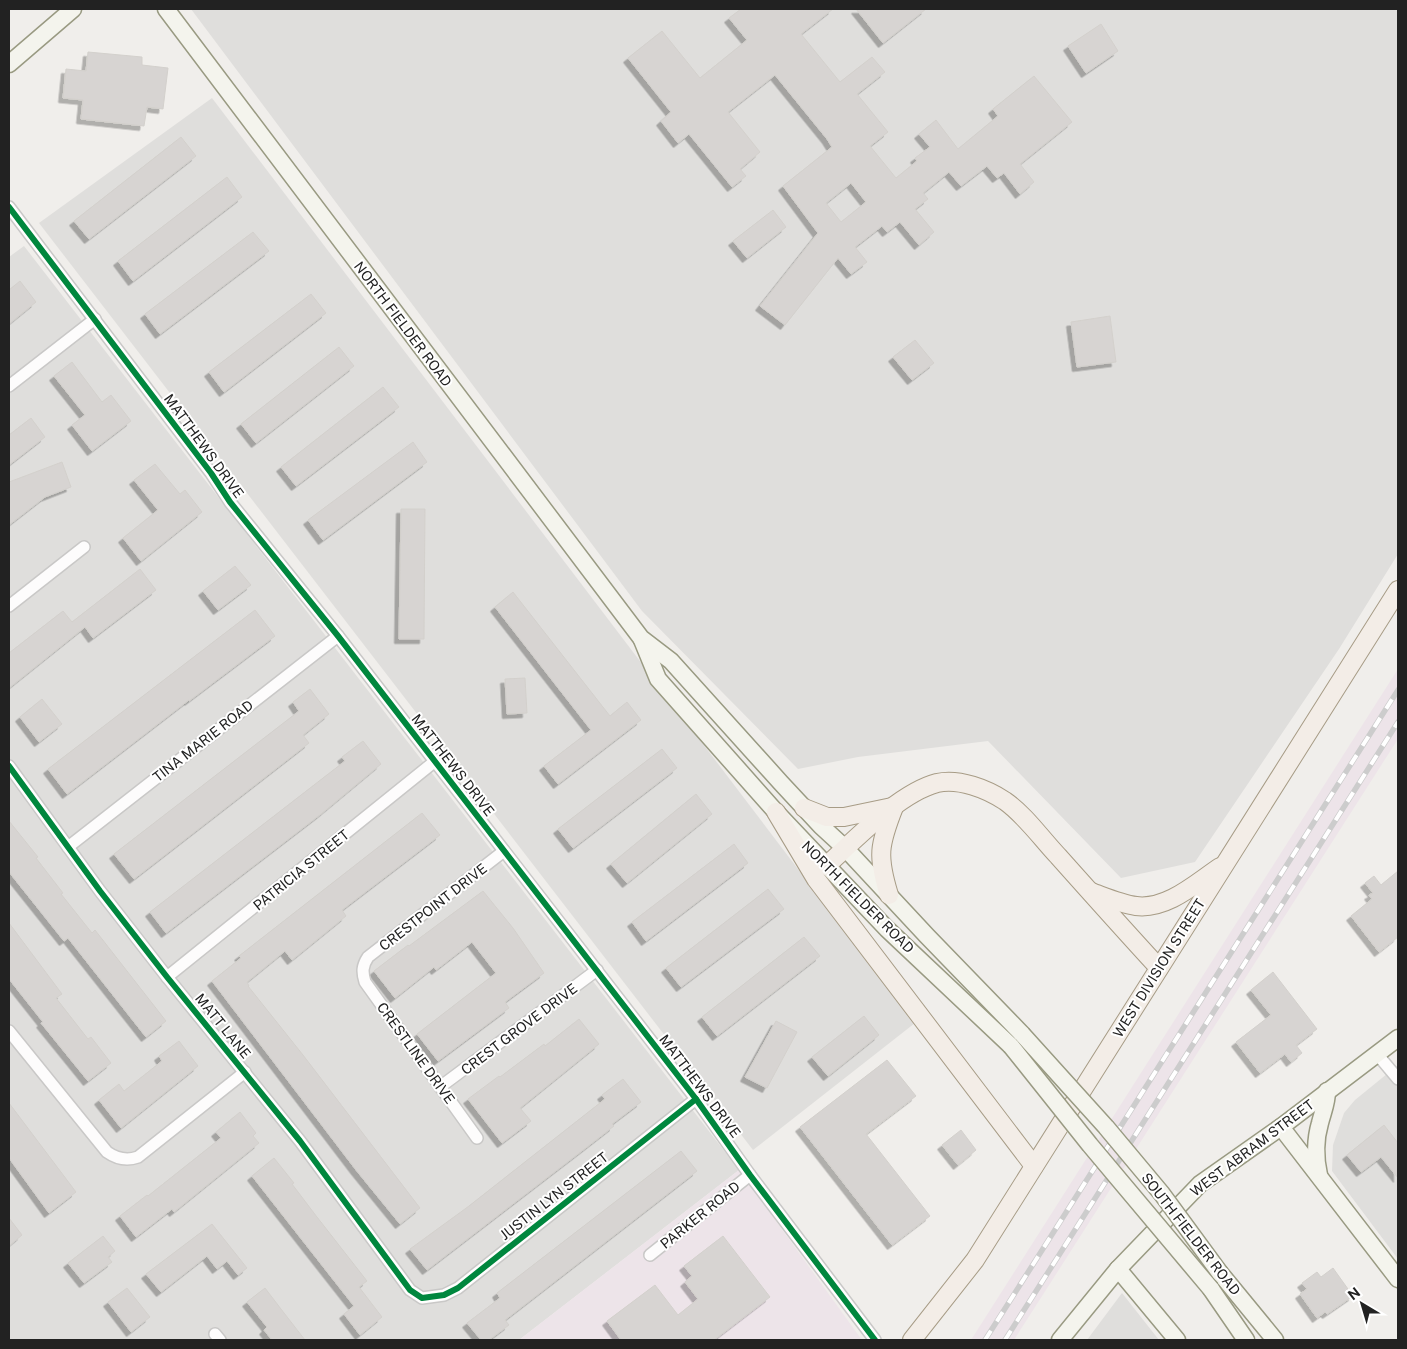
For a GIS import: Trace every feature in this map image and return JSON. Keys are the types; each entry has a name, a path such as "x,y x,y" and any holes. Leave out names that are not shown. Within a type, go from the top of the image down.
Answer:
{"main road":[{"path":"9,64 73,9"},
{"name":"NORTH FIELDER ROAD","path":"166,9 642,638 671,661 804,808 846,849 889,896 1017,1040 1090,1145"},
{"name":"WEST DIVISION STREET","path":"912,1340 974,1260 1398,590"},
{"name":"NORTH FIELDER ROAD","path":"642,638 658,679 826,866 887,929 1017,1040 1106,1127"},
{"path":"826,866 895,806 918,792 938,783 957,782 985,790 1006,802 1030,825 1159,968"},
{"path":"804,808 827,817 844,817 895,806"},
{"path":"889,896 882,871 880,850 887,824 895,806"},
{"path":"776,812 816,880 1034,1166"},
{"path":"1090,892 1136,906 1152,905 1171,900 1224,864"},
{"name":"WEST ABRAM STREET","path":"1060,1340 1118,1269 1200,1184 1281,1127 1398,1038"},
{"path":"1319,1177 1315,1159 1320,1123 1327,1105 1327,1091"},
{"name":"SOUTH FIELDER ROAD","path":"1106,1127 1162,1194 1220,1273 1275,1340"},
{"path":"1281,1127 1398,1279"},
{"name":"SOUTH FIELDER ROAD","path":"1090,1145 1211,1289 1246,1340"},
{"path":"1118,1269 1177,1340"}],"street":[{"name":"MATTHEWS DRIVE","path":"9,207 211,473 230,502 338,636 696,1099 750,1175 875,1340"},
{"path":"9,386 95,319"},
{"path":"9,606 84,547"},
{"name":"TINA MARIE ROAD","path":"68,847 338,636"},
{"name":"PATRICIA STREET","path":"167,977 434,762"},
{"name":"MATT LANE","path":"9,766 100,891 300,1141 410,1290 422,1298"},
{"name":"CRESTPOINT DRIVE","path":"364,964 368,957 504,851"},
{"name":"CRESTLINE DRIVE","path":"364,964 362,973 365,982 478,1138"},
{"name":"CREST GROVE DRIVE","path":"440,1088 597,970"},
{"path":"9,1031 107,1152 114,1157 122,1159 131,1160 138,1157 245,1072"},
{"path":"1377,1054 1398,1079"},
{"name":"JUSTIN LYN STREET","path":"422,1298 444,1295 458,1288 696,1099"},
{"name":"PARKER ROAD","path":"650,1255 750,1175"}],"shaded area":[{"path":"191,9 1398,9 1398,554 1339,649 1195,862 1121,878 988,741 858,757 798,769 642,611"},
{"path":"212,98 915,1023 753,1150 39,223"},
{"path":"24,246 739,1170 519,1340 9,1340 9,257"},
{"path":"1398,669 1398,739 1014,1340 971,1340"},
{"path":"1398,1065 1398,1259 1332,1171 1333,1145 1344,1113 1355,1100"},
{"path":"739,1170 862,1340 519,1340"},
{"path":"1122,1293 1159,1340 1087,1340"}],"building":[{"path":"741,9 833,9 801,34 840,82 872,57 885,72 857,94 888,132 870,146 896,178 917,161 915,158 930,147 919,134 936,120 958,149 998,116 993,109 1034,76 1072,122 1020,164 1034,182 1020,194 1004,173 997,178 987,166 961,186 949,172 923,193 928,199 915,209 934,232 919,245 900,222 887,232 882,226 855,247 867,262 851,274 838,258 785,325 760,306 818,233 783,186 832,147 775,75 728,112 760,152 740,169 746,176 732,187 689,134 678,143 661,121 671,112 628,58 662,31 700,78 747,40 729,18","holes":["851,183 866,202 841,222 826,203"]},
{"path":"856,9 926,9 883,43"},
{"path":"1101,24 1118,51 1086,73 1068,46"},
{"path":"88,52 142,57 142,65 168,68 163,109 147,107 144,126 81,119 83,100 63,98 66,69 86,71"},
{"path":"181,137 196,156 89,239 74,221"},
{"path":"227,177 242,197 133,281 118,261"},
{"path":"773,210 786,227 747,258 733,241"},
{"path":"253,232 269,251 160,334 145,314"},
{"path":"20,281 36,302 9,324 9,290"},
{"path":"311,294 326,313 224,392 209,372"},
{"path":"1110,316 1116,362 1077,367 1071,322"},
{"path":"915,340 934,363 912,380 893,357"},
{"path":"339,347 354,366 256,443 241,424"},
{"path":"72,362 102,402 111,395 131,421 92,451 72,425 85,415 54,376"},
{"path":"383,387 399,407 296,486 281,467"},
{"path":"31,418 45,437 9,465 9,435"},
{"path":"413,442 427,462 323,540 308,520"},
{"path":"62,462 71,487 45,497 9,525 9,482"},
{"path":"155,464 180,494 185,490 202,512 141,561 123,538 158,510 134,480"},
{"path":"401,509 425,509 424,639 399,639"},
{"path":"235,566 251,585 218,610 203,591"},
{"path":"140,569 156,590 93,638 85,627 9,688 9,653 63,611 72,622"},
{"path":"513,592 610,716 627,702 641,720 558,784 544,766 591,730 495,607"},
{"path":"255,610 275,636 67,794 48,769"},
{"path":"525,678 527,713 507,714 505,679"},
{"path":"310,689 329,714 303,735 309,743 134,879 114,854 299,711 293,702"},
{"path":"42,699 62,724 39,742 20,717"},
{"path":"363,741 381,764 321,814 166,933 150,912 345,761 342,757"},
{"path":"662,749 677,768 573,848 558,829"},
{"path":"696,794 712,814 627,883 611,864"},
{"path":"422,813 440,835 342,910 346,916 292,960 285,951 247,982 248,986 420,1208 400,1224 356,1170 212,981 241,958 239,956"},
{"path":"9,821 38,857 36,858 63,893 61,894 92,933 95,930 166,1021 146,1037 68,938 64,941 9,872"},
{"path":"734,844 748,863 646,941 632,922"},
{"path":"1398,871 1398,937 1379,952 1351,916 1372,899 1369,895 1373,893 1365,883 1374,876 1381,885"},
{"path":"768,889 784,909 681,987 666,968"},
{"path":"483,891 513,928 544,973 505,1002 509,1008 438,1061 417,1034 496,973 472,942 436,970 434,967 395,998 374,971"},
{"path":"9,923 62,994 56,998 88,1039 91,1037 111,1063 88,1081 41,1023 43,1022 9,979"},
{"path":"804,937 820,956 717,1036 702,1017"},
{"path":"1273,972 1317,1029 1296,1045 1302,1053 1291,1062 1285,1054 1260,1073 1236,1042 1271,1015 1251,990"},
{"path":"864,1016 879,1035 828,1076 812,1057"},
{"path":"579,1019 599,1044 520,1108 531,1121 502,1143 468,1099 544,1044 545,1046"},
{"path":"776,1021 797,1032 767,1088 745,1077"},
{"path":"179,1041 198,1066 121,1128 99,1100 119,1084 124,1091 162,1061 159,1056"},
{"path":"887,1060 916,1096 866,1134 930,1216 892,1245 800,1127"},
{"path":"623,1079 641,1102 612,1124 614,1126 427,1270 410,1249 469,1206 605,1099 602,1095"},
{"path":"9,1103 76,1192 49,1213 9,1158"},
{"path":"240,1112 256,1133 253,1136 259,1143 174,1212 172,1209 136,1237 120,1216 221,1138 216,1132"},
{"path":"1384,1125 1398,1143 1398,1178 1381,1157 1361,1172 1347,1155"},
{"path":"961,1130 976,1150 958,1165 942,1145"},
{"path":"681,1151 697,1171 505,1320 509,1325 489,1340 481,1340 467,1323 500,1298 497,1293"},
{"path":"274,1158 367,1281 359,1287 382,1317 360,1335 344,1314 354,1306 252,1176"},
{"path":"9,1218 22,1235 9,1246"},
{"path":"212,1224 247,1268 238,1275 227,1261 217,1269 207,1256 161,1292 146,1274"},
{"path":"103,1236 115,1251 108,1257 112,1262 84,1283 68,1263"},
{"path":"723,1236 770,1297 714,1340 621,1340 607,1321 655,1285 678,1315 698,1299 685,1282 692,1276 684,1266"},
{"path":"1333,1268 1353,1296 1327,1314 1325,1312 1317,1318 1300,1294 1307,1289 1302,1283 1317,1272 1321,1277"},
{"path":"127,1288 150,1317 131,1332 108,1302"},
{"path":"265,1288 305,1340 272,1340 264,1330 267,1327 247,1302"}],"railway":[{"path":"985,1340 1398,690"},
{"path":"1005,1340 1398,722"}],"cycle path":[{"path":"9,207 211,473 230,502 338,636 696,1099 750,1175 875,1340"},
{"path":"9,766 100,891 300,1141 410,1290 422,1298 444,1295 458,1288 696,1099"}]}
